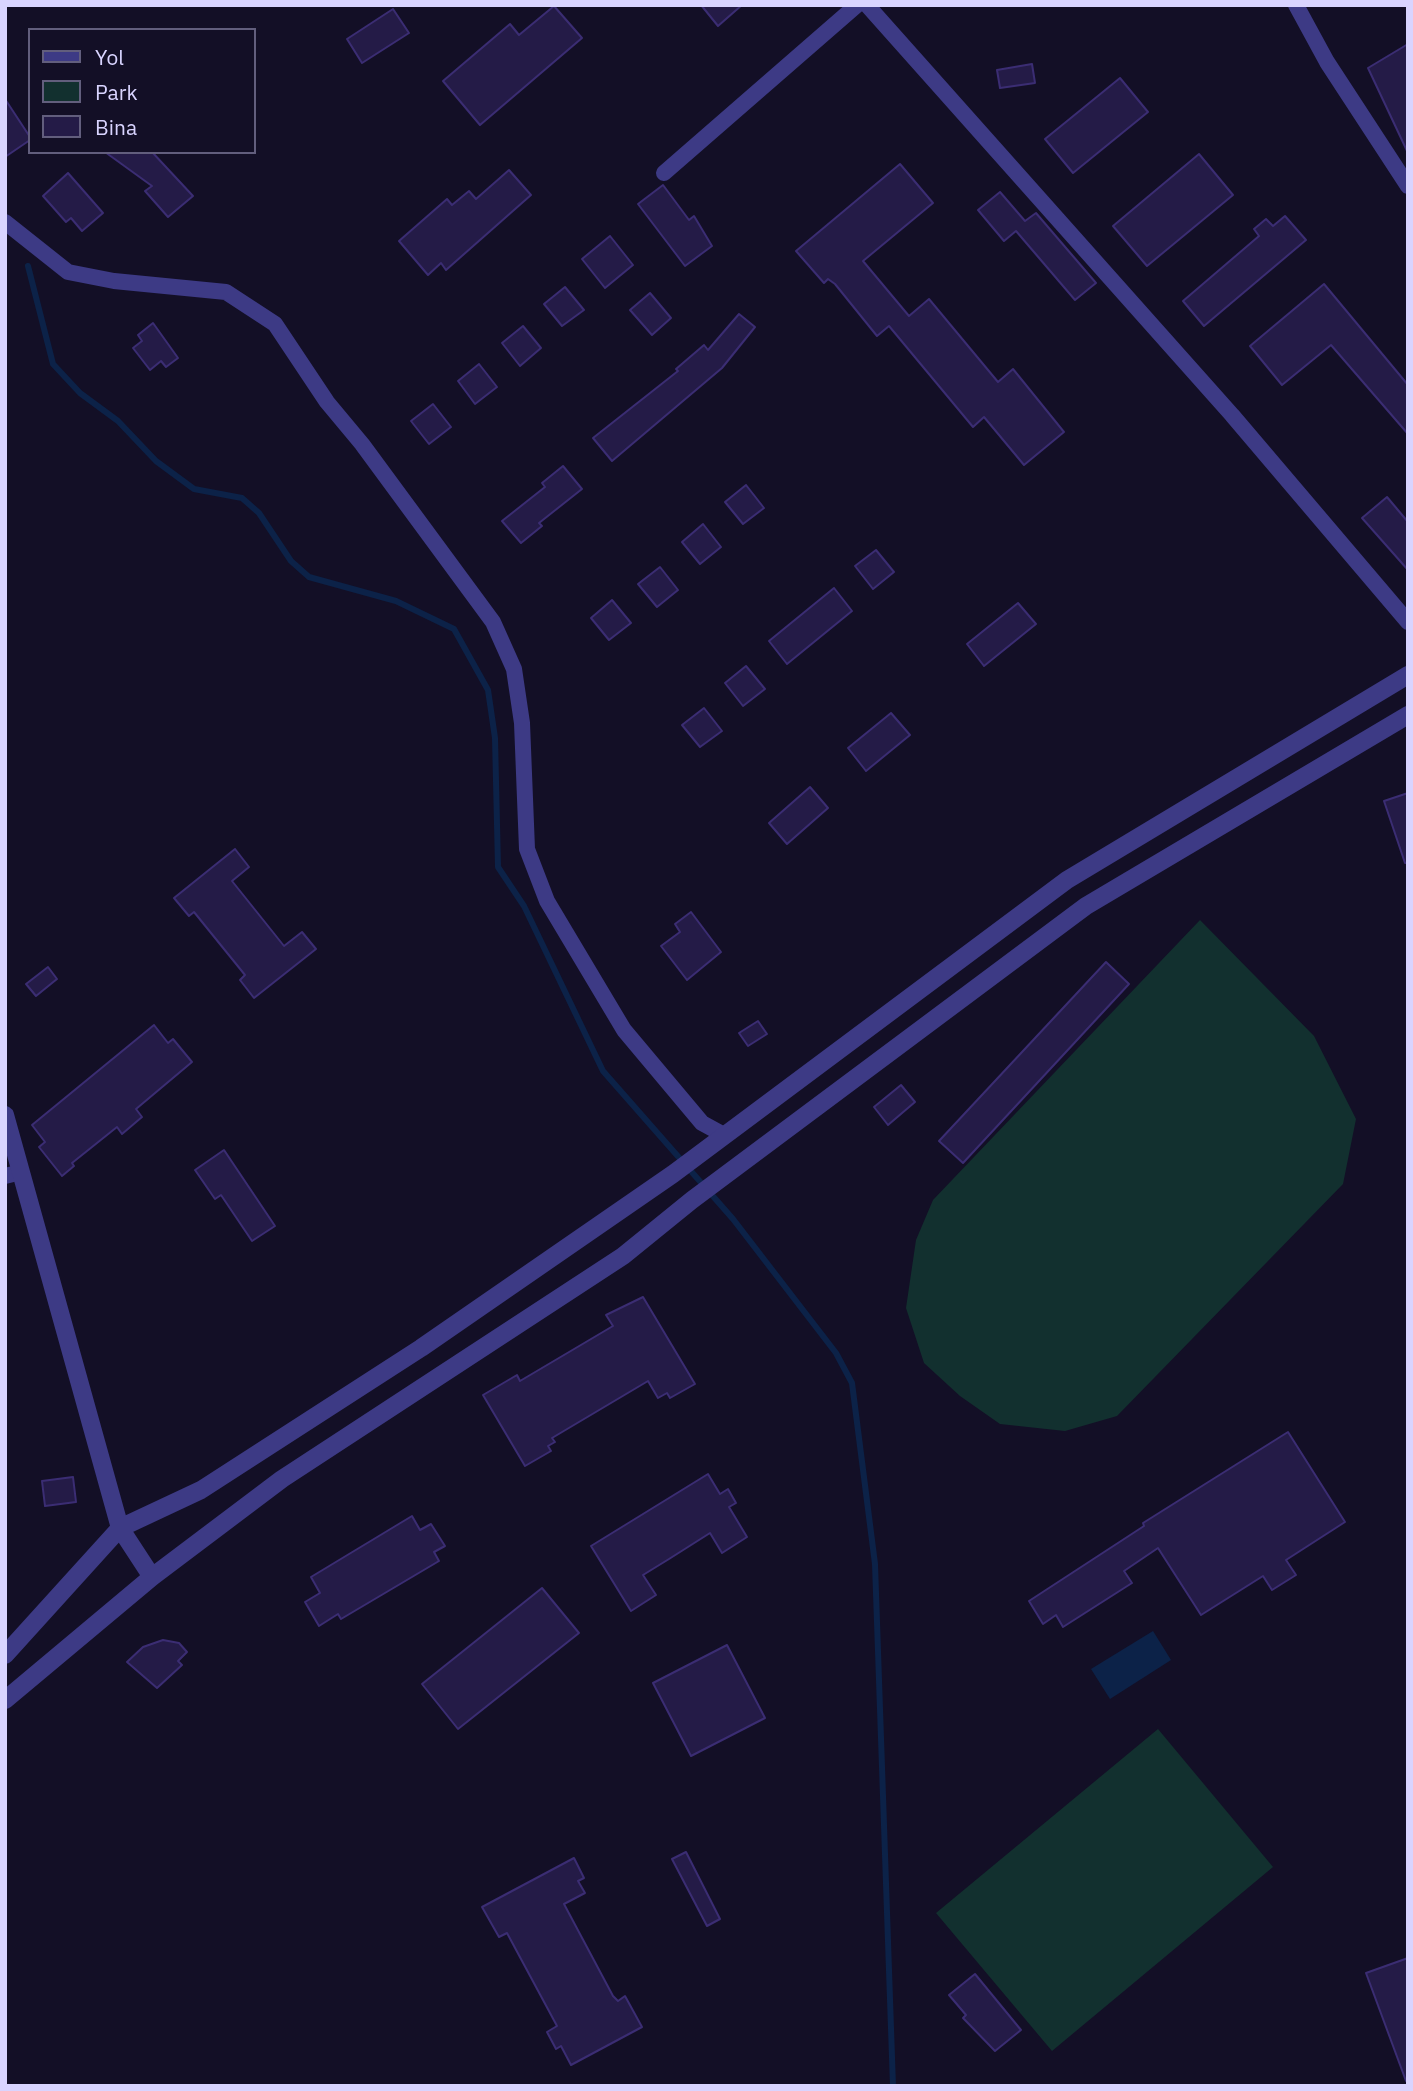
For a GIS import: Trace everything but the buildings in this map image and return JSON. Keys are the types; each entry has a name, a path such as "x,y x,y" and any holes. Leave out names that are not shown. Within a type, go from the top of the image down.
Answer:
{"street":[{"path":"664,173 857,5"},
{"path":"867,5 1232,415 1408,622"},
{"path":"1296,7 1327,62 1408,186"},
{"path":"5,222 68,272 114,281 226,292 275,324 327,402 362,443 493,622 514,669 522,723 527,849 547,901 624,1030 702,1124 724,1135"},
{"path":"5,1655 120,1528 212,1483 421,1348 673,1174 1067,880 1408,675"},
{"path":"5,1700 152,1577 282,1479 622,1256 692,1200 719,1183 1086,906 1408,715"},
{"path":"5,1115 13,1174 120,1528 152,1577"}],"green space":[{"path":"1200,920 1314,1036 1356,1119 1343,1184 1117,1416 1065,1431 1000,1424 960,1396 924,1363 906,1308 916,1240 933,1200"},
{"path":"1158,1729 1273,1867 1052,2051 936,1913"}],"water":[{"path":"1153,1631 1171,1660 1110,1699 1091,1669"}],"waterway":[{"path":"28,266 53,364 80,393 118,421 156,461 194,489 242,498 259,513 291,561 309,577 396,601 454,629 488,690 495,738 498,867 524,906 603,1071 733,1219 836,1353 852,1383 875,1564 893,2086"}]}
